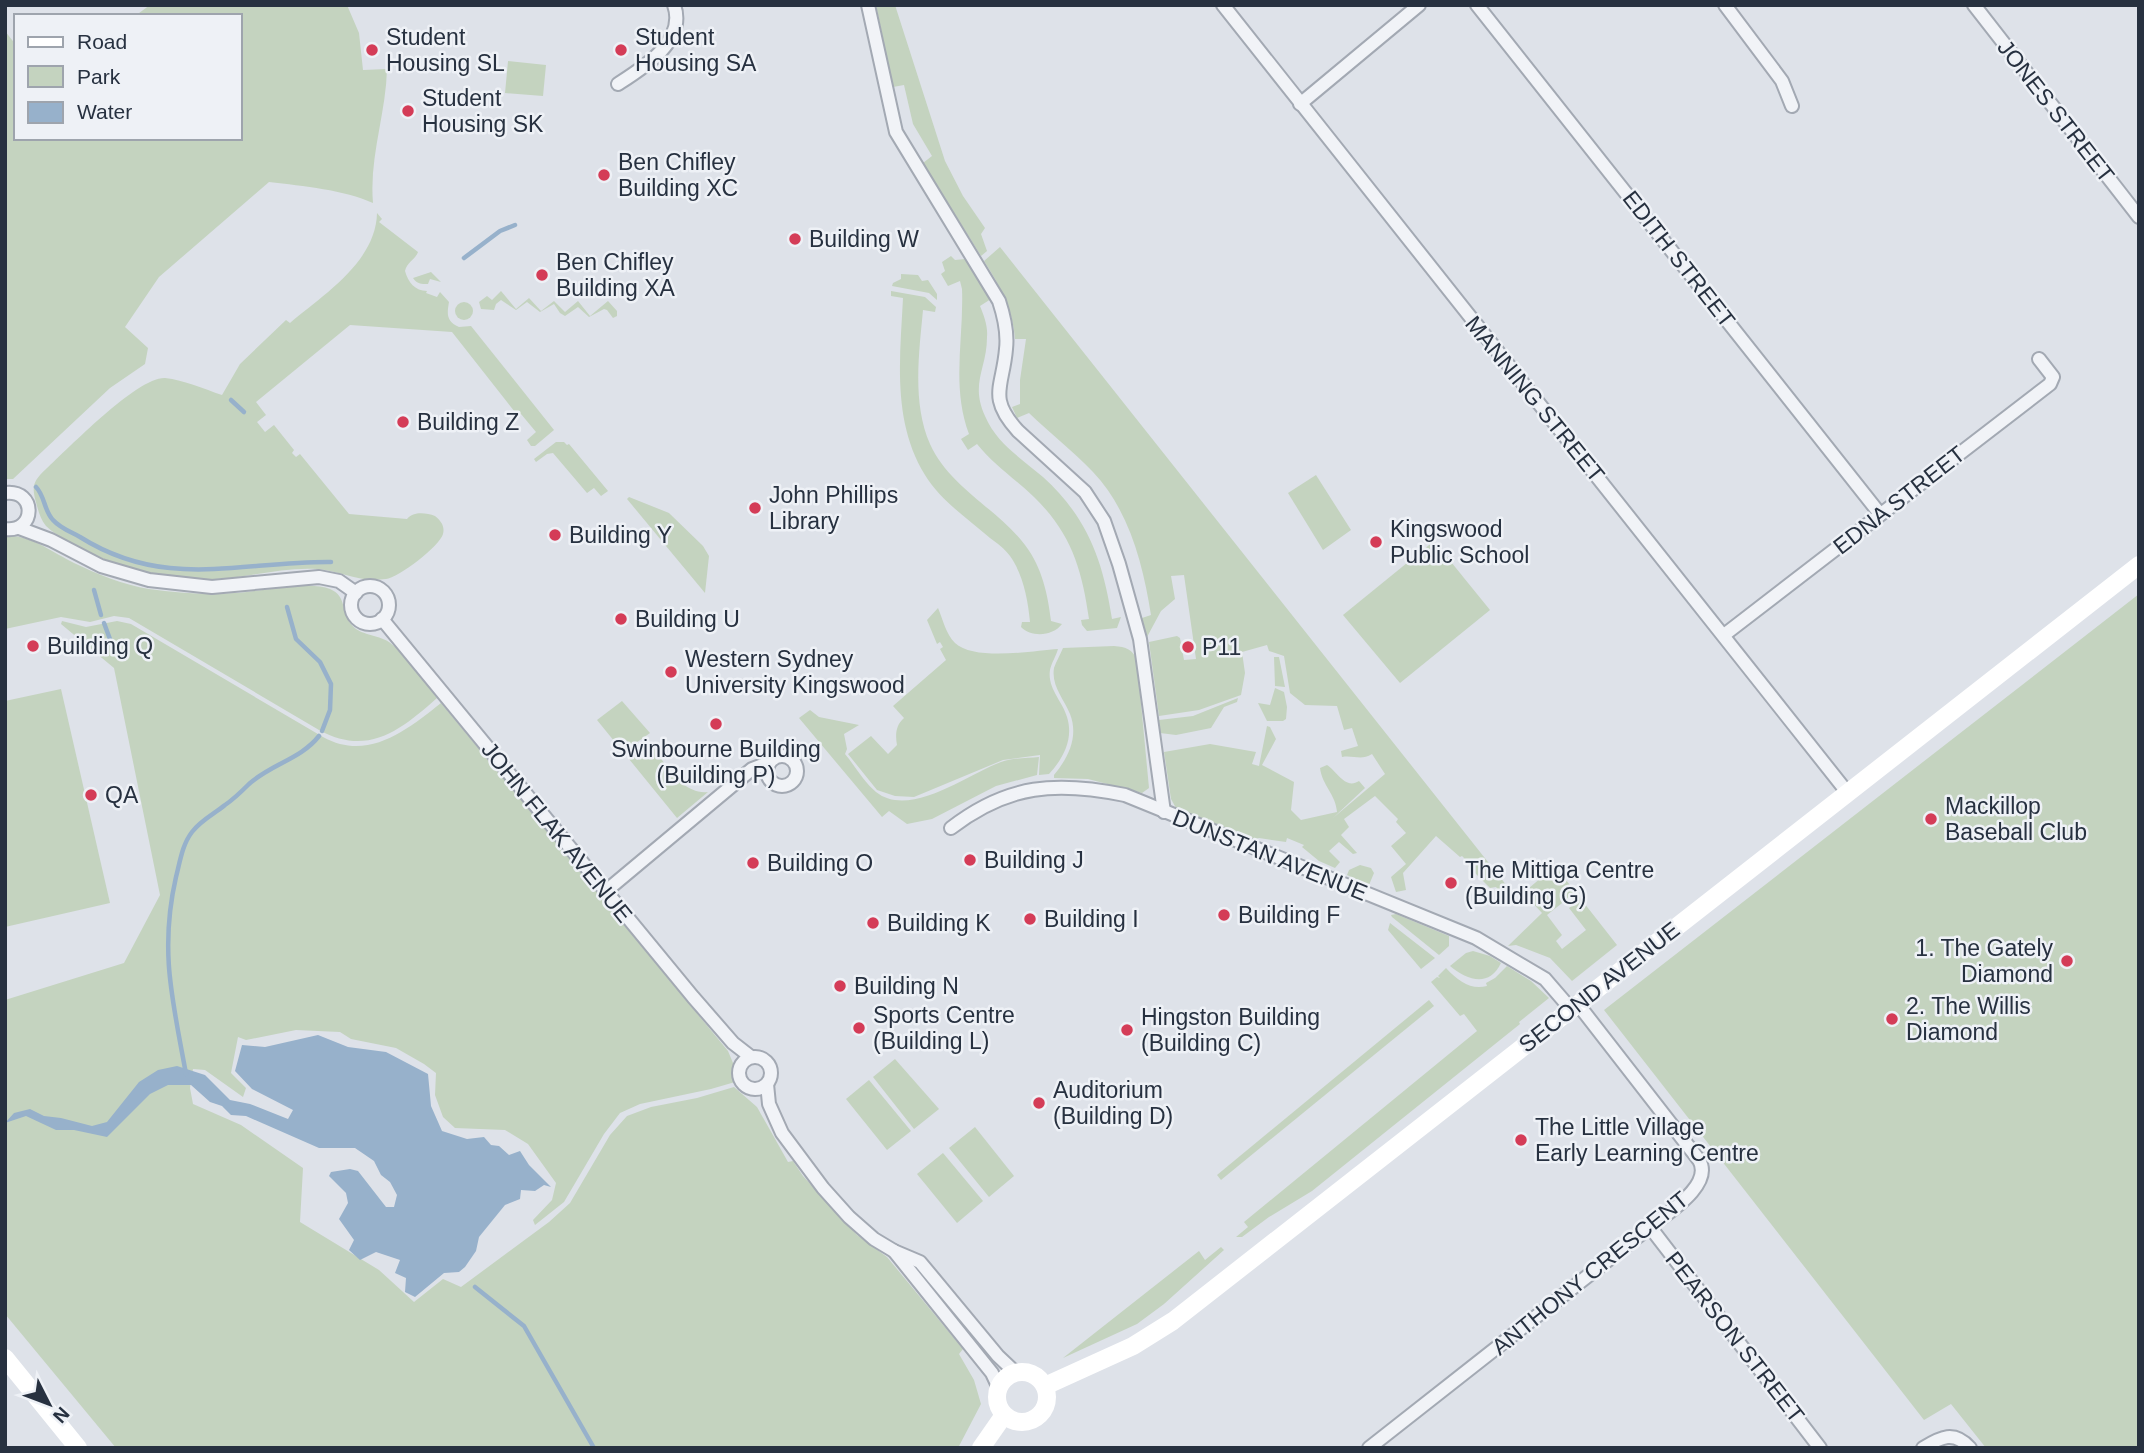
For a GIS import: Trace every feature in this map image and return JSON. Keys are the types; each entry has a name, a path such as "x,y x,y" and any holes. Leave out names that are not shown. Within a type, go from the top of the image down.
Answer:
{"street":[{"path":"618,84 655,57 670,38 676,22 674,5"},
{"path":"868,5 896,132 999,301 1005,319 1006,340 998,388 1000,404 1008,420 1018,431 1085,492 1108,532 1140,639 1164,812"},
{"name":"MANNING STREET","path":"1223,5 1847,792"},
{"path":"1300,104 1419,5"},
{"name":"EDITH STREET","path":"1477,5 1880,514"},
{"path":"1725,5 1782,81 1792,106"},
{"name":"JONES STREET","path":"1974,5 2139,217"},
{"name":"EDNA STREET","path":"1724,635 2052,382 2052,375 2039,359"},
{"path":"5,493 18,494 25,500 29,507 29,516 51,540"},
{"path":"12,528 29,516"},
{"path":"12,528 51,540 94,563 149,580 212,587 319,577 339,582 356,593"},
{"name":"SECOND AVENUE","path":"1045,1386 1133,1346 1173,1321 2139,565"},
{"path":"368,586 384,593 388,608 382,619 372,624 359,620 352,607 356,593 368,586"},
{"name":"JOHN FLAK AVENUE","path":"382,619 746,1061"},
{"path":"606,891 752,769 768,763"},
{"name":"DUNSTAN AVENUE","path":"951,828 1004,797 1051,786 1095,789 1125,795 1476,938 1545,979 1574,1006"},
{"name":"ANTHONY CRESCENT","path":"1369,1448 1650,1227 1699,1183 1703,1174 1702,1164 1574,1006"},
{"path":"769,1104 767,1084 772,1072 768,1063 761,1057 746,1061 739,1074 742,1082 769,1104 789,1144 811,1174 861,1228 894,1251 920,1262 998,1356 1016,1373"},
{"path":"753,1089 767,1084"},
{"name":"PEARSON STREET","path":"1650,1227 1820,1448"},
{"path":"894,1251 987,1366 999,1388"},
{"path":"5,1358 78,1448"},
{"path":"1016,1373 1036,1376 1045,1386 1047,1402 1040,1415 1033,1420 1018,1422 1004,1415 997,1402 1003,1381 1016,1373"},
{"path":"981,1448 1004,1415"},
{"path":"1923,1448 1949,1435 1958,1437 1970,1448"}],"green space":[{"path":"150,5 347,5 359,33 363,70 387,69 373,169 373,203 337,192 269,182 159,277 125,327 148,348 145,364 110,388 13,479 5,479 5,31 14,42 14,140 242,140 242,14 138,14"},
{"path":"876,5 895,5 945,161 963,196 985,228 981,234 987,251 981,256 923,163 932,156 913,124 904,85 893,87"},
{"path":"508,61 546,65 543,96 505,93"},
{"path":"377,213 382,219 379,222 418,252 405,271 410,282 416,288 437,297 440,292 449,302 450,320 459,327 471,326 554,430 535,446 531,446 527,440 536,432 521,414 518,416 452,332 350,325 256,402 266,415 257,422 265,432 274,425 294,450 292,453 296,457 300,454 349,514 407,519 417,514 435,516 442,524 443,534 427,553 400,573 386,579 358,578 317,569 216,579 178,578 139,571 103,558 59,536 46,526 41,519 34,495 35,482 70,446 121,401 153,381 172,379 222,395 240,364 286,320 290,323 332,289 358,262 368,247"},
{"path":"1000,247 1511,891 1505,898 1496,887 1490,888 1462,856 1436,836 1403,873 1406,890 1396,892 1391,877 1406,864 1391,846 1406,833 1396,822 1398,819 1375,796 1344,819 1349,827 1341,835 1357,853 1353,854 1339,842 1329,851 1340,862 1335,868 1319,861 1302,847 1304,845 1287,838 1286,842 1259,838 1252,840 1176,808 1171,799 1164,752 1210,744 1256,752 1252,764 1259,766 1267,726 1276,739 1262,765 1294,782 1291,810 1301,820 1337,812 1320,768 1327,765 1345,781 1359,781 1365,788 1333,818 1385,774 1372,754 1342,757 1341,751 1358,746 1352,728 1344,730 1337,706 1305,705 1290,693 1284,656 1269,651 1267,645 1242,652 1245,673 1241,695 1199,710 1159,716 1149,642 1177,636 1180,638 1184,660 1196,659 1184,575 1171,576 1175,599 1161,611 1147,637 1142,618 1151,615 1144,576 1125,520 1116,503 1106,487 1078,457 1029,413 1017,418 1012,407 1020,404 1020,380 1026,339 1015,339 1005,298 984,261"},
{"path":"951,256 955,260 965,259 991,299 980,306 987,333 979,385 985,416 1003,443 1059,492 1072,508 1098,559 1112,619 1121,617 1117,628 1087,631 1082,625 1081,620 1089,619 1083,584 1073,553 1057,524 1034,497 977,444 968,450 961,439 969,434 959,380 962,289 960,281 948,286 941,274 945,271 942,262"},
{"path":"431,272 441,282 430,279 428,284 421,284 413,278"},
{"path":"901,274 918,275 922,281 928,280 937,294 937,300 929,293 892,286 901,279"},
{"path":"501,291 516,309 529,298 541,311 554,301 565,312 578,301 590,316 608,301 617,311 617,316 613,318 604,309 589,317 578,307 565,316 554,304 540,312 527,302 516,310 501,300 494,310 481,309 479,302 487,296 492,300"},
{"path":"891,291 925,297 936,307 935,312 923,310 919,395 924,428 930,444 949,473 1014,532 1031,554 1043,582 1051,621 1062,624 1053,631 1036,634 1021,627 1022,622 1030,622 1024,588 1015,563 1003,549 939,493 914,454 907,433 901,389 903,298 891,296"},
{"path":"464,302 470,305 473,311 470,317 464,320 458,317 455,311 458,305"},
{"path":"556,442 569,444 608,491 601,496 594,488 587,493 553,453 536,462 534,459"},
{"path":"1316,475 1351,530 1323,550 1288,493"},
{"path":"629,497 669,513 703,546 709,556 705,593 627,499"},
{"path":"5,536 32,541 101,575 149,589 213,594 297,586 330,589 339,596 348,619 355,628 384,639 396,647 437,698 397,729 383,736 353,741 319,730 129,618 114,616 90,622 61,617 5,629"},
{"path":"1434,541 1490,610 1400,683 1343,615"},
{"path":"2139,594 2139,1448 1986,1448 1951,1404 1924,1420 1604,1010"},
{"path":"938,608 949,635 964,649 1004,653 1058,649 1050,677 1065,711 1069,733 1063,755 1049,774 1039,775 1040,755 1003,760 914,797 895,796 877,790 848,754 871,736 888,754 897,745 897,730 904,718 893,706 946,660 940,649 943,647 940,642 937,644 927,620"},
{"path":"62,621 86,627 117,621 131,624 323,737 340,744 356,746 386,740 441,703 728,1051 733,1063 735,1082 640,1104 620,1113 604,1134 564,1202 535,1225 533,1220 552,1200 556,1183 528,1144 505,1130 455,1128 443,1117 435,1095 436,1073 424,1064 396,1048 351,1039 340,1032 296,1030 246,1040 238,1037 231,1073 246,1088 243,1097 205,1070 193,1069 190,1088 193,1104 241,1125 303,1168 300,1222 379,1270 414,1302 443,1279 461,1287 549,1222 570,1203 610,1135 627,1116 651,1107 734,1087 757,1107 788,1162 793,1161 803,1176 857,1235 887,1257 963,1349 959,1354 974,1380 981,1404 958,1448 116,1448 5,1314 5,1000 124,963 160,895 114,668 61,624"},
{"path":"1114,646 1128,649 1137,661 1149,788 1142,793 1088,779 1054,778 1073,739 1070,714 1054,681 1057,661 1063,648"},
{"path":"1274,657 1279,657 1285,687 1275,686"},
{"path":"1275,688 1284,692 1286,719 1267,721 1258,703 1270,705"},
{"path":"61,689 110,903 5,927 5,701"},
{"path":"1238,698 1237,702 1224,707 1211,728 1176,735 1160,733 1159,720 1193,716"},
{"path":"622,701 650,733 623,752 597,720"},
{"path":"810,710 819,717 859,725 844,734 847,749 845,754 876,792 890,799 922,798 1010,760 1039,757 1037,775 996,786 932,819 907,824 889,811 882,817 799,718"},
{"path":"649,742 681,783 698,791 708,792 677,818 629,759 633,755 637,760 649,751 645,745"},
{"path":"1360,865 1371,868 1374,873 1369,885 1347,875 1349,870"},
{"path":"1555,866 1617,945 1572,981 1550,958 1516,945 1508,946 1542,913 1523,893","holes":["1571,896 1576,903 1569,908 1586,930 1562,949 1556,941 1562,935 1547,915"]},
{"path":"1396,914 1449,936 1449,946 1439,955 1391,915"},
{"path":"1390,923 1435,958 1421,969 1388,930"},
{"path":"1473,951 1490,956 1501,963 1496,971 1484,979 1477,979 1463,975 1450,966 1466,953"},
{"path":"1507,966 1531,981 1549,998 1312,1191 1242,1237 1236,1237 1248,1227 1244,1222 1477,1031 1464,1014 1460,1016 1431,982 1437,977 1440,978 1438,976 1446,968 1465,984 1487,986 1486,983"},
{"path":"1429,1000 1434,1006 1221,1180 1217,1175"},
{"path":"895,1059 939,1109 914,1129 873,1077"},
{"path":"869,1080 911,1131 887,1150 846,1099"},
{"path":"975,1127 1014,1176 989,1197 949,1148"},
{"path":"943,1153 983,1201 957,1223 917,1174"},
{"path":"1221,1247 1224,1250 1164,1304 1137,1324 1063,1358 1199,1251 1205,1260"}],"water":[{"path":"318,1035 348,1047 386,1052 428,1074 431,1106 442,1131 467,1139 484,1137 491,1145 499,1146 509,1155 520,1151 529,1165 551,1187 544,1185 535,1191 521,1190 520,1199 505,1205 479,1237 476,1251 465,1267 459,1272 444,1273 415,1297 405,1292 406,1278 395,1273 400,1260 376,1252 360,1260 349,1250 354,1240 339,1219 348,1203 346,1193 329,1176 331,1172 350,1169 358,1171 386,1207 394,1207 397,1195 374,1161 355,1148 319,1148 246,1116 231,1115 222,1106 210,1102 191,1085 168,1085 150,1094 107,1137 74,1130 56,1130 26,1116 5,1123 14,1113 30,1109 44,1116 92,1126 107,1122 139,1082 158,1070 177,1066 205,1075 230,1100 250,1104 288,1119 293,1110 252,1089 235,1071 242,1045 265,1047"}],"waterway":[{"path":"464,258 500,231 515,225"},
{"path":"231,400 244,412"},
{"path":"36,487 50,516 59,525 112,554 143,564 204,569 331,562"},
{"path":"94,590 101,615"},
{"path":"287,607 296,639 320,662 331,684 330,710 322,731"},
{"path":"104,623 114,650"},
{"path":"186,1074 168,953 171,904 184,848 192,832 203,821 258,777 304,750 319,736"},
{"path":"475,1287 524,1326 594,1448"}],"place":[{"name":"Student Housing SL","path":"372,50"},
{"name":"Student Housing SA","path":"621,50"},
{"name":"Student Housing SK","path":"408,111"},
{"name":"Ben Chifley Building XC","path":"604,175"},
{"name":"Building W","path":"795,239"},
{"name":"Ben Chifley Building XA","path":"542,275"},
{"name":"Building Z","path":"403,422"},
{"name":"John Phillips Library","path":"755,508"},
{"name":"Building Y","path":"555,535"},
{"name":"Kingswood Public School","path":"1376,542"},
{"name":"Building U","path":"621,619"},
{"name":"Building Q","path":"33,646"},
{"name":"P11","path":"1188,647"},
{"name":"Western Sydney University Kingswood","path":"671,672"},
{"name":"Swinbourne Building (Building P)","path":"716,724"},
{"name":"QA","path":"91,795"},
{"name":"Mackillop Baseball Club","path":"1931,819"},
{"name":"Building J","path":"970,860"},
{"name":"Building O","path":"753,863"},
{"name":"The Mittiga Centre (Building G)","path":"1451,883"},
{"name":"Building F","path":"1224,915"},
{"name":"Building I","path":"1030,919"},
{"name":"Building K","path":"873,923"},
{"name":"1. The Gately Diamond","path":"2067,961"},
{"name":"Building N","path":"840,986"},
{"name":"2. The Willis Diamond","path":"1892,1019"},
{"name":"Sports Centre (Building L)","path":"859,1028"},
{"name":"Hingston Building (Building C)","path":"1127,1030"},
{"name":"Auditorium (Building D)","path":"1039,1103"},
{"name":"The Little Village Early Learning Centre","path":"1521,1140"}]}
